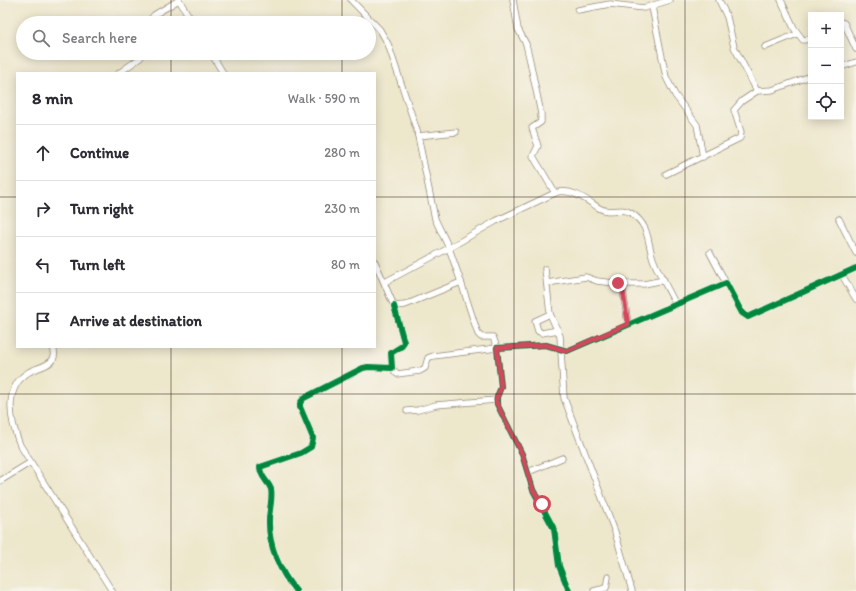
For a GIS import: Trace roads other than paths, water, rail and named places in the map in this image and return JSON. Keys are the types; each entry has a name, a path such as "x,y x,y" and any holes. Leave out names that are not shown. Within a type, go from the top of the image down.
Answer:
{"street":[{"path":"153,16 179,0 189,16"},
{"path":"351,0 367,16"},
{"path":"512,0 518,29 526,44 541,114 541,122 532,128 538,146 533,156 555,193"},
{"path":"578,10 610,4 636,8 652,7 670,0"},
{"path":"719,0 727,17 734,48 757,91"},
{"path":"781,0 797,34 803,40 808,39"},
{"path":"652,7 666,77 675,95 697,125 702,157"},
{"path":"844,24 856,49"},
{"path":"376,26 385,37 418,136 433,212 449,248 478,334 481,337 493,337 497,348 501,387 496,400 519,448 533,490 554,529 559,566 569,591"},
{"path":"765,47 797,34"},
{"path":"120,72 137,60"},
{"path":"215,60 222,72"},
{"path":"844,66 856,62"},
{"path":"666,174 740,138 741,132 734,110 742,101 757,91 772,90 808,77"},
{"path":"418,136 456,132"},
{"path":"385,282 496,221 564,190 603,210 609,212 621,209 637,218 648,233 650,252 676,305"},
{"path":"839,220 856,253"},
{"path":"710,253 742,313 748,317 856,268"},
{"path":"376,264 394,306 404,342 402,346 391,353 392,368 397,374 415,372 425,368 428,358 433,356 497,348 546,345 561,350 570,350 726,283"},
{"path":"545,269 550,314 555,327 558,330 561,350 564,398 610,518 632,591"},
{"path":"842,275 856,299"},
{"path":"547,283 586,277 597,281 622,284 644,284 664,280"},
{"path":"394,306 410,303 461,282"},
{"path":"622,284 628,324"},
{"path":"550,314 535,321 538,331 542,333 558,330"},
{"path":"53,348 54,356 52,360 23,376 12,391 11,396 18,439 112,591"},
{"path":"296,591 285,574 270,541 268,531 271,490 262,477 260,467 301,453 311,447 312,438 300,407 304,398 363,368 392,368"},
{"path":"407,411 418,410 436,405 496,400"},
{"path":"528,472 562,458"},
{"path":"0,482 31,462"},
{"path":"594,591 606,588 608,577"}]}
